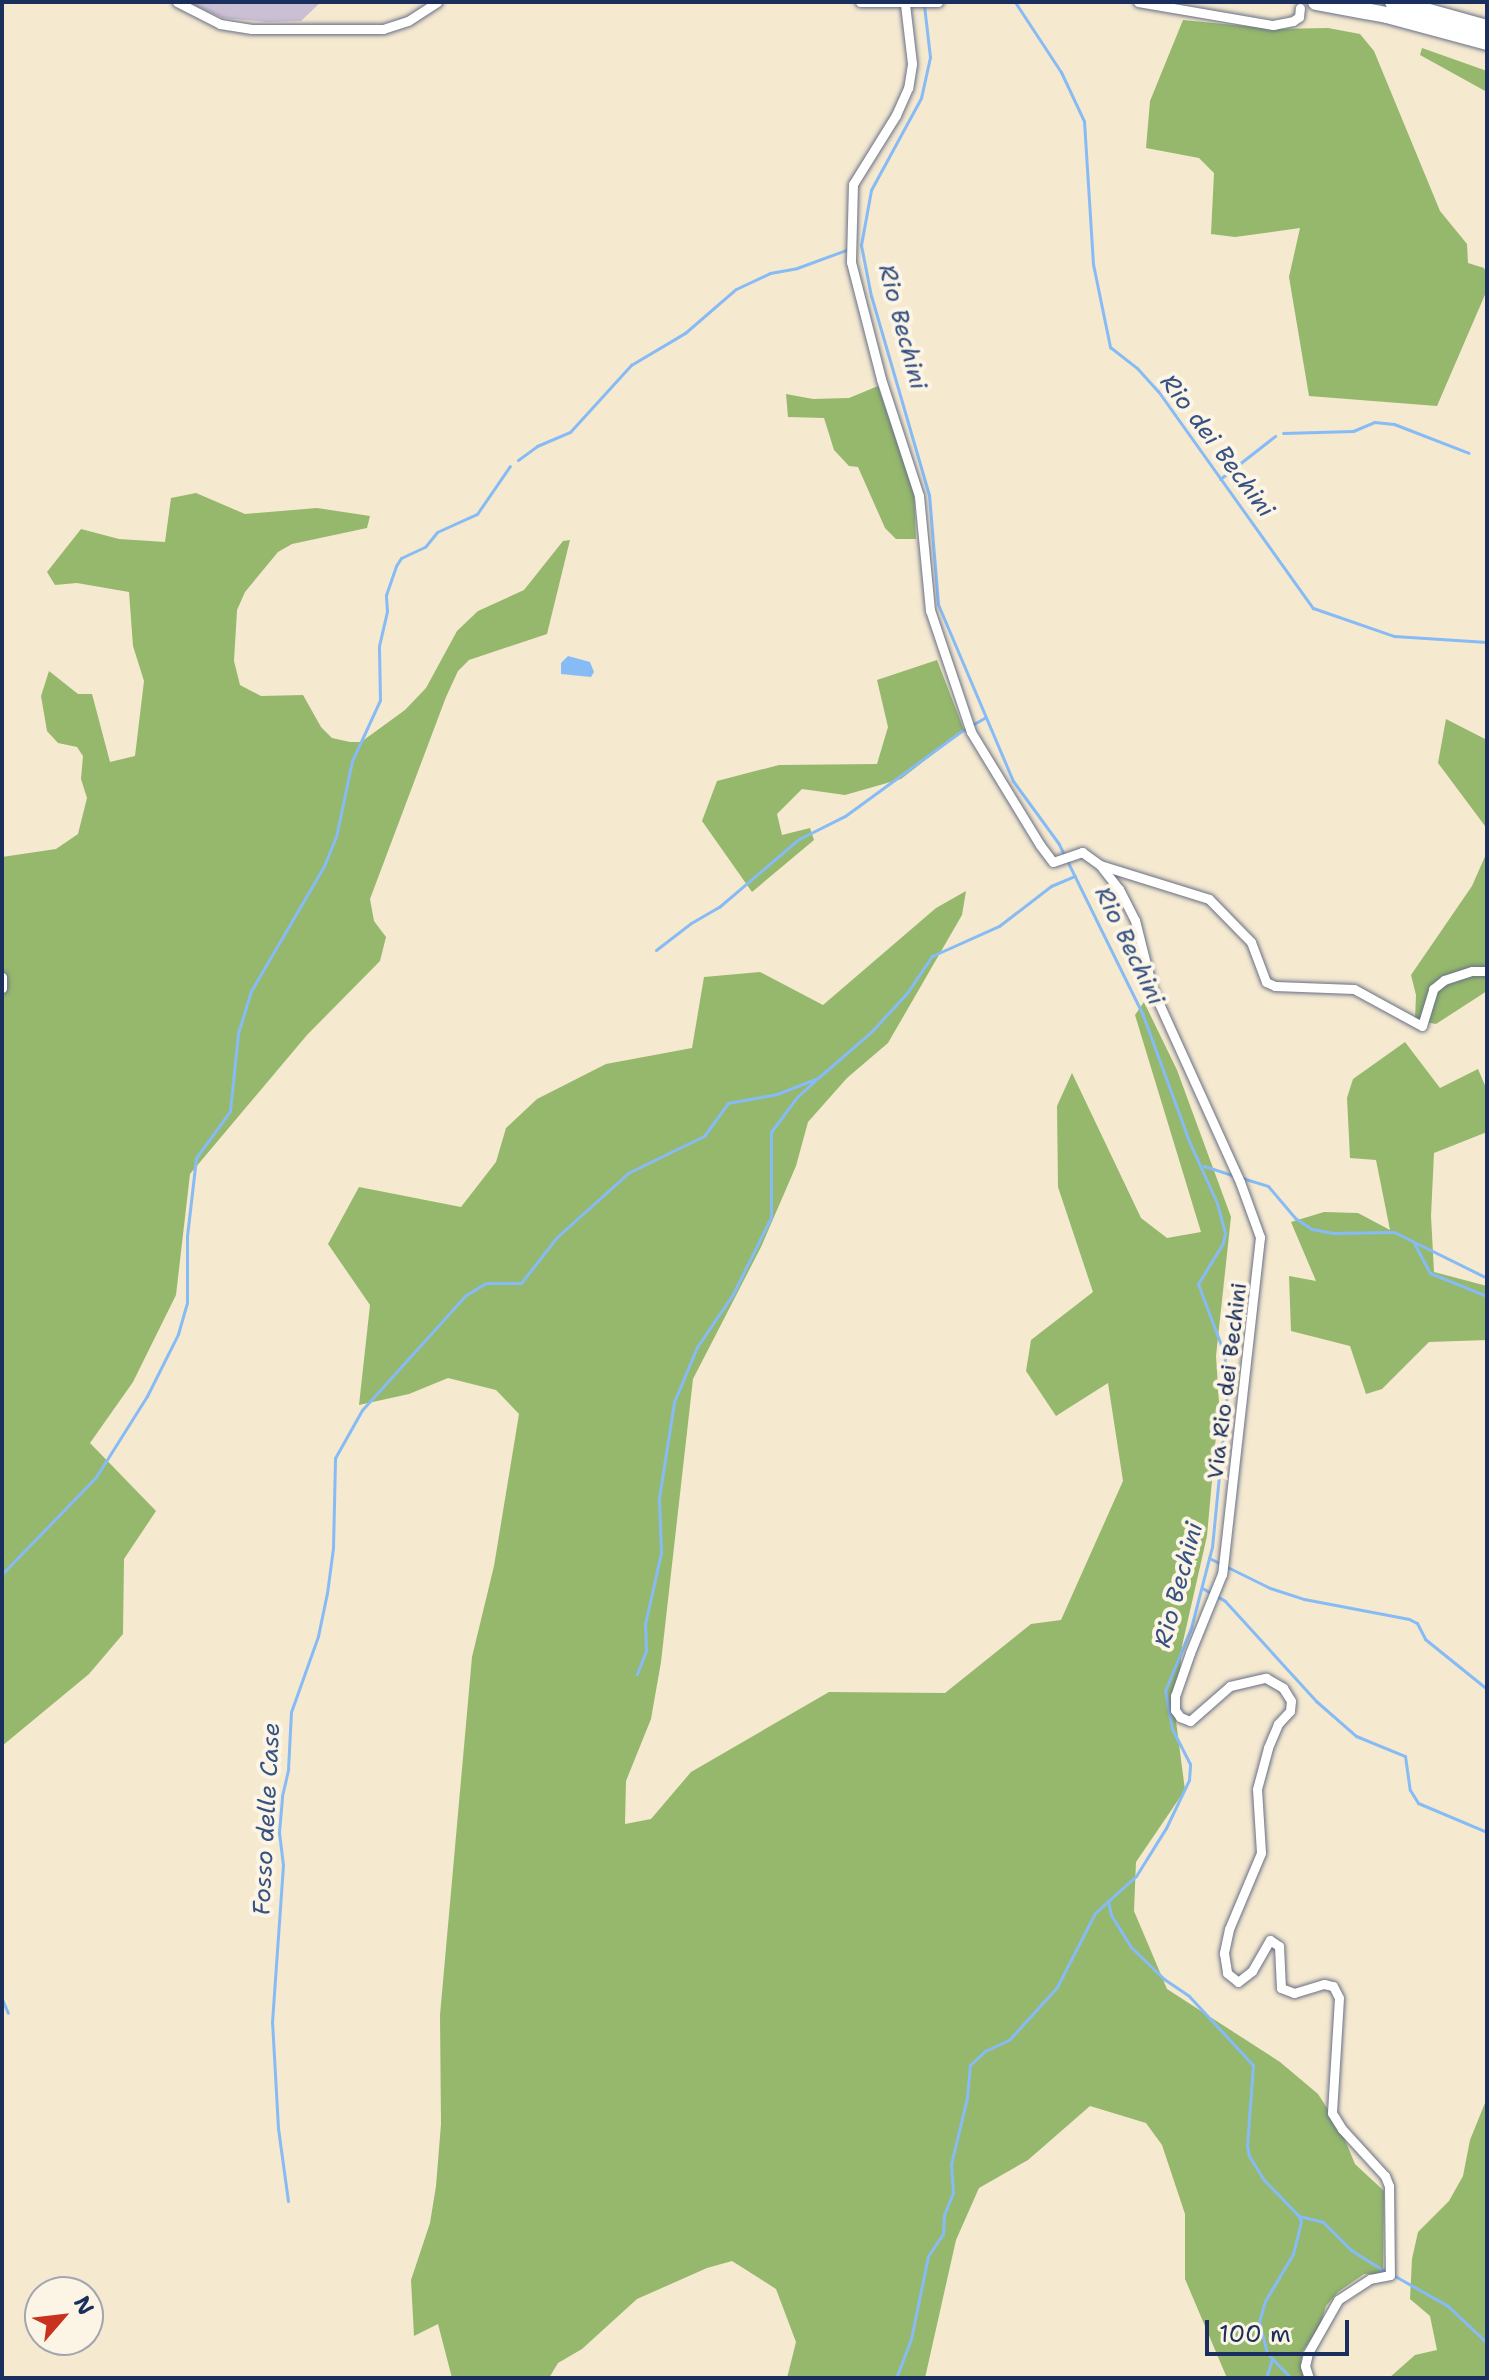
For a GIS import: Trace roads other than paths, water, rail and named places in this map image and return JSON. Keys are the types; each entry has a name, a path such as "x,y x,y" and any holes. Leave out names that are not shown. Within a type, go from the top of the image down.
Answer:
{"highway":[{"path":"1393,2 1487,28"},
{"path":"1308,5 1387,15 1487,42"}],"street":[{"path":"177,2 220,24 252,29 383,29 408,21 437,2"},
{"path":"860,2 934,3"},
{"path":"1138,2 1273,25 1293,21 1308,5"},
{"path":"905,4 912,64 896,115 853,184 853,272 881,379 919,496 930,610 971,732 1053,862 1082,852 1100,865 1209,899 1251,942 1266,982 1275,986 1354,989 1422,1026 1433,989 1444,980 1472,971 1487,971"},
{"name":"Via Rio dei Bechini","path":"1100,865 1119,889 1135,920 1152,988 1240,1182 1260,1237 1222,1574 1175,1696 1175,1710 1180,1717 1190,1721 1230,1686 1266,1678 1283,1688 1291,1701 1290,1711 1278,1724 1268,1748 1257,1789 1261,1853 1229,1929 1224,1953 1227,1973 1238,1982 1252,1971 1270,1940 1279,1946 1281,1988 1294,1993 1324,1984 1333,1986 1339,1998 1332,2113 1342,2129 1385,2176 1389,2200 1390,2275 1370,2279 1338,2300 1308,2353 1305,2366 1309,2378"},
{"path":"2,977 2,988"}],"water":[{"path":"568,656 590,662 594,672 591,677 561,674 561,663"}],"waterway":[{"name":"Rio dei Bechini","path":"1015,2 1061,72 1084,121 1093,264 1110,347 1137,368 1158,391 1313,608 1394,636 1487,642"},
{"name":"Rio Bechini","path":"896,2378 911,2339 928,2256 943,2234 944,2215 953,2193 951,2164 967,2098 970,2065 985,2051 1009,2040 1057,1987 1095,1913 1136,1876 1166,1828 1189,1780 1190,1764 1172,1729 1165,1691 1191,1628 1212,1547 1228,1383 1224,1353 1198,1284 1223,1243 1225,1233 1217,1203 1189,1141 1143,1015 1059,844 1013,781 938,604 929,495 871,296 861,245 871,190 921,98 930,57 924,5"},
{"path":"518,460 537,446 570,432 631,365 685,333 736,289 770,273 797,268 846,250"},
{"path":"1283,433 1353,431 1374,422 1394,424 1469,453"},
{"path":"1220,479 1275,436"},
{"path":"2,1574 96,1477 147,1396 178,1334 187,1303 187,1236 196,1158 230,1111 238,1033 251,991 324,866 336,837 352,761 380,700 379,646 387,611 386,595 396,566 401,558 425,547 437,532 477,514 510,466"},
{"path":"656,950 691,923 719,907 799,839 845,816 984,718"},
{"name":"Fosso delle Case","path":"288,2201 278,2128 272,2022 283,1865 279,1832 282,1796 288,1769 291,1712 318,1636 327,1593 333,1548 335,1458 362,1410 466,1295 486,1283 521,1283 557,1237 628,1173 704,1136 728,1103 777,1094 818,1078 871,1032 907,993 932,956 999,926 1051,886 1075,876"},
{"path":"637,1674 646,1650 645,1624 661,1553 659,1498 674,1402 697,1347 733,1294 771,1217 771,1132 797,1097 815,1081"},
{"path":"1204,1166 1234,1176"},
{"path":"1242,1178 1268,1186 1295,1218 1312,1229 1332,1233 1394,1232 1487,1278"},
{"path":"1414,1243 1430,1273 1487,1296"},
{"path":"1209,1558 1270,1588 1304,1599 1409,1619 1417,1623 1425,1639 1487,1689"},
{"path":"1202,1588 1225,1601 1316,1701 1356,1736 1405,1756 1410,1790 1418,1803 1487,1832"},
{"path":"1108,1901 1111,1915 1131,1947 1164,1979 1189,1996 1253,2065 1247,2146 1249,2156 1264,2180 1299,2216 1323,2222 1351,2250 1386,2272"},
{"path":"2,1999 8,2013"},
{"path":"1291,2378 1267,2353 1259,2322 1265,2301 1293,2254 1301,2221 1298,2215"},
{"path":"1393,2275 1448,2306 1487,2343"},
{"path":"1266,2378 1272,2359"}]}
